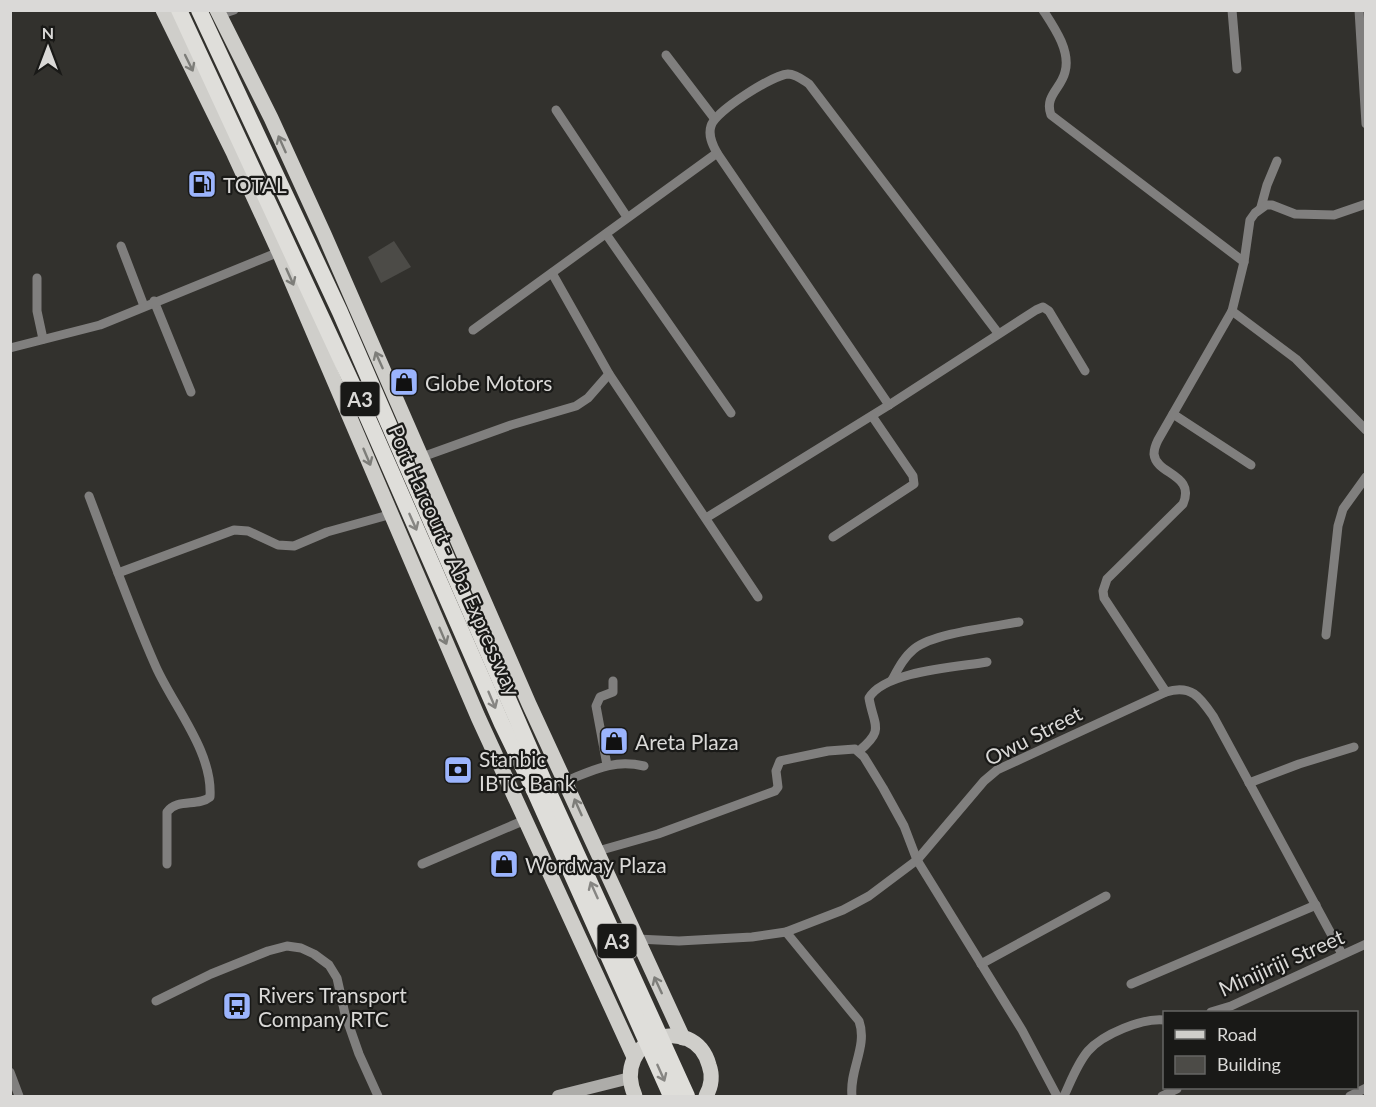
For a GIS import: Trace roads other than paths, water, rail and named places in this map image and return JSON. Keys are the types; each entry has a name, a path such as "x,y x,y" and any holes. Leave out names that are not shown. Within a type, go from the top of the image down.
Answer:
{"highway":[{"name":"Port Harcourt - Aba Expressway","path":"179,10 354,387 502,724 540,788 687,1096"},
{"name":"Port Harcourt - Aba Expressway","path":"199,10 340,312 671,1096"}],"main road":[{"path":"163,10 279,252 473,706 634,1058"},
{"path":"223,12 422,456 529,704 683,1038"},
{"path":"635,1096 630,1078 634,1058 650,1041 672,1036 694,1042 702,1050 711,1071 708,1095"},
{"path":"558,1096 630,1078"}],"street":[{"path":"1043,10 1056,30 1066,61 1065,73 1049,102 1051,115 1244,262"},
{"path":"1232,10 1237,69"},
{"path":"1359,10 1365,124"},
{"path":"666,55 714,118"},
{"path":"889,405 717,153 710,135 714,118 723,109 775,78 788,74 795,75 809,84 998,333"},
{"path":"556,110 627,217"},
{"path":"473,330 717,153"},
{"path":"1166,692 1104,598 1103,591 1107,579 1183,504 1186,497 1184,485 1160,464 1154,453 1158,440 1232,311 1244,262 1250,220 1261,207 1277,161"},
{"path":"1261,207 1272,205 1294,214 1334,215 1365,204"},
{"path":"606,234 731,412"},
{"path":"121,246 144,306"},
{"path":"10,348 99,325 279,252"},
{"path":"552,273 609,374 758,597"},
{"path":"37,278 37,311 43,339"},
{"path":"154,302 191,392"},
{"path":"706,518 872,416 1036,310 1043,308 1049,311 1085,371"},
{"path":"1232,311 1296,359 1365,430"},
{"path":"422,456 511,424 576,406 588,398 609,374"},
{"path":"1173,414 1251,465"},
{"path":"833,537 914,484 913,476 872,416"},
{"path":"1326,635 1338,526 1343,509 1365,477"},
{"path":"89,496 157,668 203,756 211,789 210,797 203,802 183,803 171,807 167,812 167,864"},
{"path":"118,573 234,530 248,531 278,545 294,546 327,532 392,514"},
{"path":"892,680 906,658 922,644 947,636 1019,622"},
{"path":"859,752 872,740 876,732 869,698 885,682 901,677 987,662"},
{"path":"607,765 596,706 600,697 613,692 613,681"},
{"name":"Owu Street","path":"637,939 679,941 752,938 786,932 843,910 869,896 917,860 978,787 997,770 1179,688 1186,689 1203,701 1342,954"},
{"path":"1249,783 1354,747"},
{"path":"598,851 658,834 775,791 778,787 776,771 780,761 828,751 855,749 883,788 904,826 917,860 1022,1030 1057,1096"},
{"path":"566,781 618,762 644,766"},
{"path":"422,864 525,820"},
{"path":"981,964 1106,896"},
{"path":"1131,984 1316,906"},
{"path":"786,932 860,1021 863,1031 851,1081 852,1096"},
{"name":"Minijiriji Street","path":"1214,1011 1231,1006 1365,944"},
{"path":"156,1002 210,974 268,951 287,946 301,948 329,964 337,978 345,1014 359,1054 378,1096"},
{"path":"1064,1096 1089,1050 1112,1034 1135,1025 1157,1019 1163,1020"},
{"path":"10,1072 18,1096"},
{"path":"1350,1096 1365,1088"},
{"path":"1162,1096 1177,1089"}],"place":[{"name":"TOTAL","path":"202,184"},
{"name":"Globe Motors","path":"404,382"},
{"name":"Areta Plaza","path":"614,741"},
{"name":"Stanbic IBTC Bank","path":"458,770"},
{"name":"Wordway Plaza","path":"504,864"},
{"name":"Rivers Transport Company RTC","path":"237,1006"}]}
